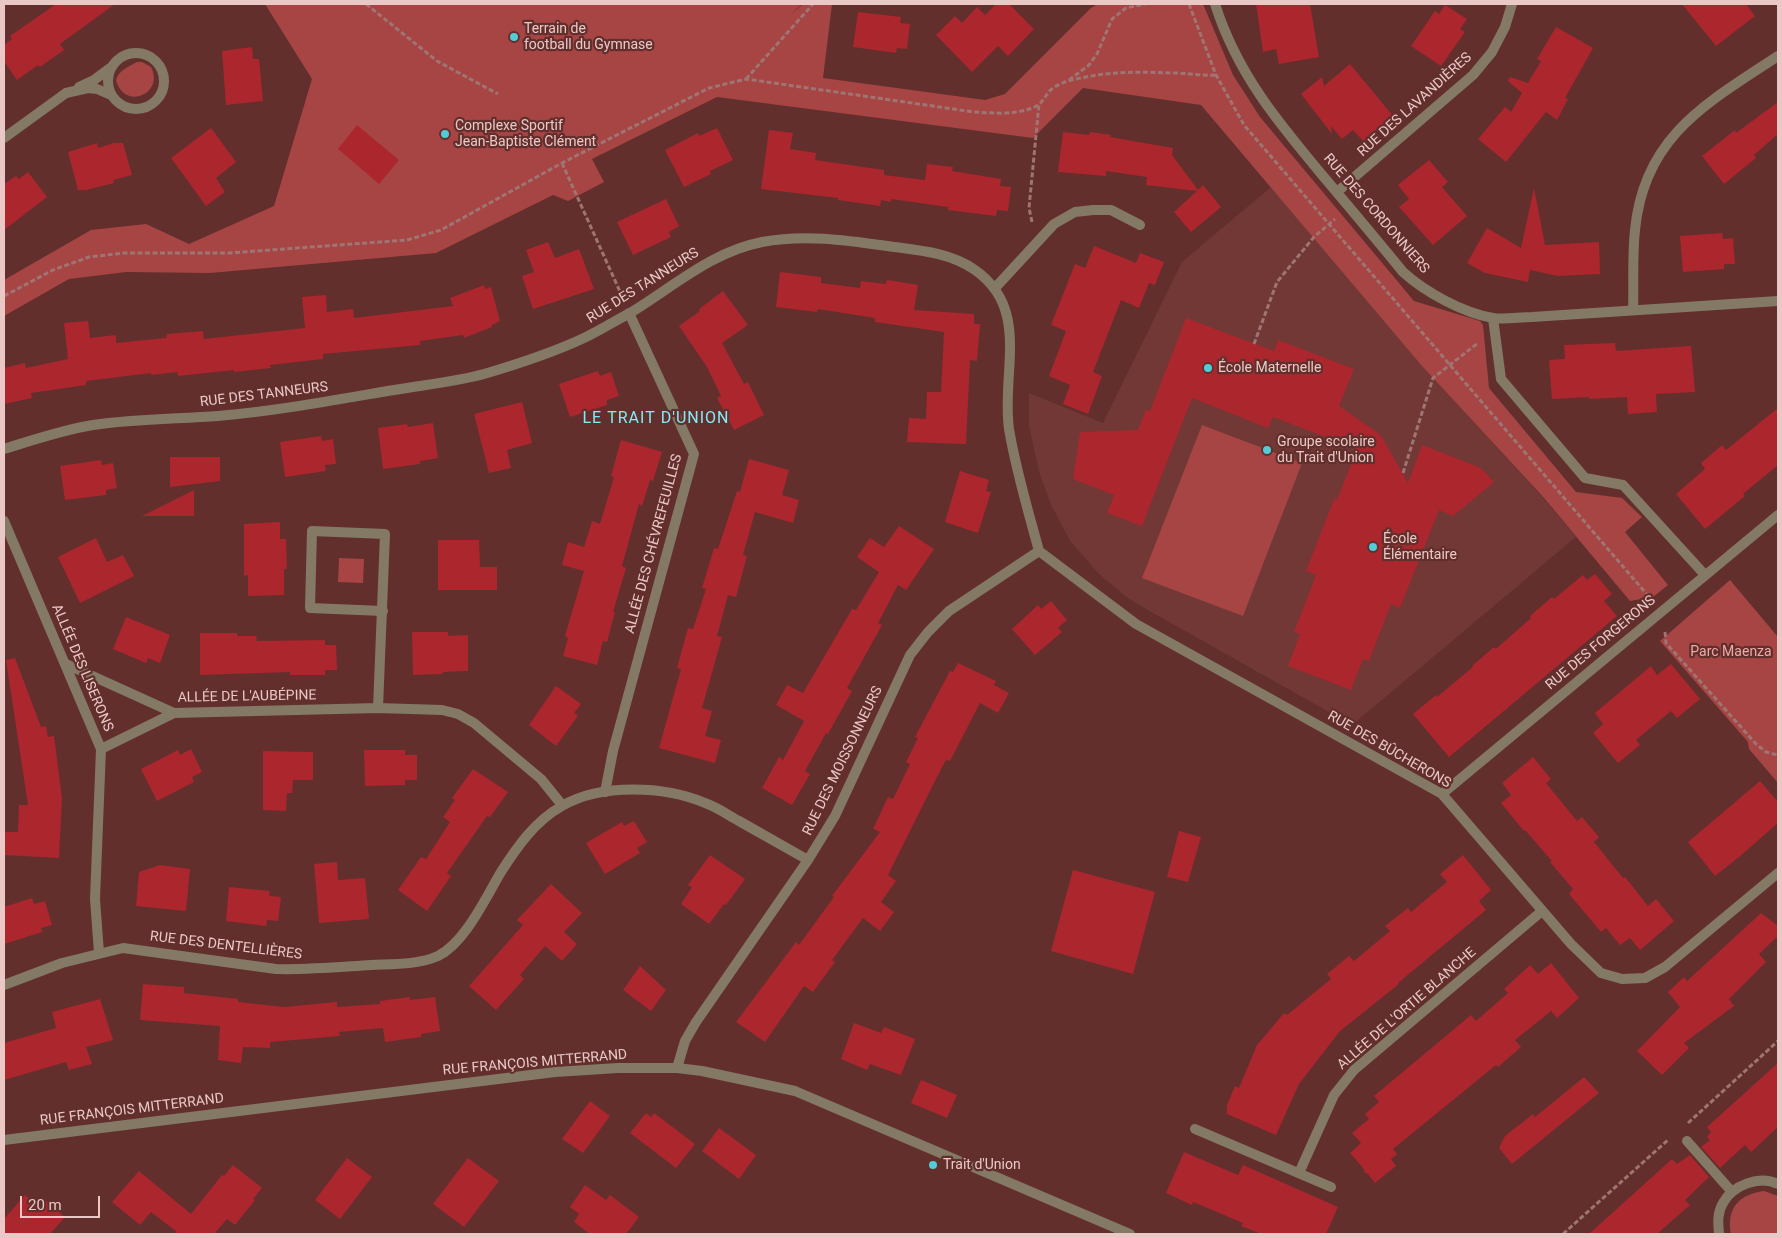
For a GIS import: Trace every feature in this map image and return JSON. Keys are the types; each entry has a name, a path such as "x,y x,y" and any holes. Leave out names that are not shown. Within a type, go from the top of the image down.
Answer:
{"street":[{"name":"RUE DES CORDONNIERS","path":"1214,4 1222,28 1248,78 1275,118 1404,272 1428,292 1451,303 1493,318 1778,301"},
{"name":"RUE DES LAVANDIÈRES","path":"1337,192 1473,75 1505,27 1512,4"},
{"path":"4,138 66,92 94,80 110,68 116,60 133,52 143,53 152,57 163,72 164,81 158,98 143,108 134,109 125,107 117,102 111,95 108,86 107,77 110,68"},
{"path":"1633,310 1635,230 1644,187 1662,149 1683,124 1708,102 1778,56"},
{"path":"66,92 88,88 97,89 111,95"},
{"path":"995,288 1054,224 1075,212 1112,210 1140,224"},
{"name":"RUE DES TANNEURS","path":"4,449 62,431 91,426 127,421 219,416 326,402 481,375 585,338 662,293 698,266 736,249 762,242 792,238 848,240 944,255 974,269 995,288 1011,328 1008,390 1009,424 1018,480 1039,551"},
{"name":"ALLÉE DES CHÉVREFEUILLES","path":"605,792 613,751 694,454 629,313"},
{"path":"1493,318 1501,379 1585,478 1624,485 1705,575"},
{"name":"RUE DES FORGERONS","path":"1442,794 1778,515"},
{"name":"ALLÉE DES LISERONS","path":"4,521 101,749 95,900 99,952"},
{"path":"378,708 383,611 385,534 312,531 310,608 383,611"},
{"name":"RUE DES BÛCHERONS","path":"1039,551 1136,624 1442,794 1570,944 1601,973 1622,979 1645,978 1665,967 1778,873"},
{"name":"RUE DES MOISSONNEURS","path":"677,1068 685,1041 696,1022 808,860 834,816 910,655 928,632 949,611 1039,551"},
{"name":"ALLÉE DE L'AUBÉPINE","path":"66,664 174,713 378,708 442,710 458,714 474,723 541,779 562,805"},
{"path":"101,749 174,713"},
{"name":"RUE DES DENTELLIÈRES","path":"4,985 62,963 99,952 123,948 276,969 298,970 418,962 432,958 438,956 456,942 517,847 538,823 562,805 605,792 629,789 654,790 680,794 707,803 808,860"},
{"name":"ALLÉE DE L'ORTIE BLANCHE","path":"1299,1173 1334,1095 1354,1070 1542,910"},
{"name":"RUE FRANÇOIS MITTERRAND","path":"4,1140 555,1072 618,1068 677,1068 702,1071 795,1091 1130,1234"},
{"path":"1196,1129 1331,1187"},
{"path":"1687,1141 1732,1192"},
{"path":"1719,1234 1718,1217 1723,1203 1732,1192 1752,1182 1777,1180"}],"path":[{"path":"366,4 437,62 498,94"},
{"path":"746,79 813,4"},
{"path":"4,296 53,270 89,257 124,253 229,253 407,240 441,230 562,163 709,88 746,79 974,112 1007,113 1025,110 1039,104 1053,88 1068,81 1089,65 1097,54 1112,19 1126,8 1145,4"},
{"path":"1189,4 1216,75 1244,125 1662,611 1666,643 1756,744 1766,752 1778,755"},
{"path":"1068,81 1119,72 1216,75"},
{"path":"1036,242 1029,208 1039,104"},
{"path":"562,163 629,313"},
{"path":"1254,344 1277,282 1314,238 1350,207"},
{"path":"1403,473 1433,378 1484,339 1496,338"}],"shaded area":[{"name":"Groupe scolaire du Trait d'Union","path":"1271,187 1424,368 1544,499 1576,537 1352,725 1146,609 1125,596 1098,573 1071,542 1052,507 1040,475 1029,426 1029,393 1103,423 1182,262"}],"green space":[{"path":"265,4 802,4 789,16 803,4 832,4 823,78 985,100 1005,94 1091,8 1098,4 1203,4 1233,75 1260,117 1414,301 1480,321 1483,325 1489,388 1576,492 1622,498 1642,517 1625,532 1668,585 1653,597 1630,601 1544,498 1422,366 1201,105 1083,88 1033,138 717,97 592,159 604,182 568,201 553,195 436,253 210,273 126,272 69,279 4,316 4,280 91,230 146,224 189,244 274,206 312,79"},
{"path":"137,62 142,62 151,67 154,77 153,85 148,91 134,97 127,95 120,89 116,80 122,71"},
{"path":"1202,425 1302,463 1243,616 1142,578"},
{"path":"339,558 364,559 363,583 338,582"},
{"name":"Parc Maenza","path":"1730,580 1778,637 1778,783 1749,749 1748,742 1660,641"},
{"path":"1764,1191 1778,1196 1778,1234 1731,1234 1731,1217 1736,1204 1748,1195"}],"building":[{"path":"56,4 115,4 60,44 64,50 17,80 4,61 4,45 12,39 10,36"},
{"path":"996,4 1009,4 1034,29 1008,56 998,46 972,72 936,35 955,16 962,23 977,7 985,15"},
{"path":"1256,4 1310,4 1319,57 1279,64 1276,49 1263,52"},
{"path":"1682,4 1746,4 1755,16 1716,46"},
{"path":"1445,5 1467,19 1460,29 1465,32 1441,66 1411,46 1435,11 1439,14"},
{"path":"858,12 901,17 900,23 910,24 907,49 897,48 896,53 853,47"},
{"path":"1556,27 1593,48 1565,98 1568,99 1557,120 1546,112 1506,162 1478,139 1505,107 1511,112 1522,93 1508,81 1510,77 1528,83 1541,61 1537,59"},
{"path":"252,47 253,59 259,59 263,101 226,105 222,51"},
{"path":"1350,64 1393,116 1363,141 1353,130 1342,139 1331,126 1332,134 1301,94 1322,77 1324,86"},
{"path":"1778,102 1778,134 1754,155 1756,158 1724,184 1702,156 1735,130 1736,133"},
{"path":"357,125 399,160 379,184 338,149"},
{"path":"211,128 236,162 216,178 225,192 206,206 171,158"},
{"path":"717,128 733,160 710,171 711,174 684,187 665,150 698,133 699,136"},
{"path":"769,130 793,133 790,149 816,153 815,160 884,170 884,175 925,180 927,164 953,167 952,171 1001,179 1000,186 1011,187 1008,211 997,210 996,216 948,210 948,207 891,199 891,202 881,200 880,206 838,200 838,198 761,189"},
{"path":"1063,132 1089,135 1090,132 1111,135 1110,137 1173,148 1172,155 1198,190 1203,185 1221,207 1191,232 1174,212 1197,191 1146,185 1147,177 1106,171 1106,176 1058,172"},
{"path":"97,143 98,148 114,143 123,143 132,175 113,180 114,183 86,190 78,190 68,152"},
{"path":"1429,160 1448,182 1442,187 1467,216 1433,245 1399,207 1409,199 1398,185"},
{"path":"28,172 47,197 4,230 4,184 16,176 19,179"},
{"path":"1534,188 1545,245 1599,242 1600,274 1558,276 1530,270 1528,282 1485,273 1467,263 1487,228 1521,248"},
{"path":"666,199 679,226 669,232 671,237 633,255 617,222"},
{"path":"1722,233 1723,239 1733,238 1735,264 1724,264 1724,269 1683,272 1680,236"},
{"path":"548,242 555,258 579,249 594,289 533,309 522,276 534,272 526,250"},
{"path":"1094,246 1136,263 1140,253 1164,262 1155,285 1149,283 1139,308 1121,300 1093,372 1102,376 1088,414 1063,404 1070,385 1049,376 1066,331 1051,325 1075,264 1085,268"},
{"path":"780,272 821,277 821,283 860,288 861,281 886,284 887,280 918,285 914,310 974,314 974,324 980,324 977,361 970,360 966,444 907,442 909,418 926,419 927,392 941,392 944,332 875,322 875,318 818,309 817,312 776,307"},
{"path":"484,285 485,289 491,287 500,321 492,325 492,327 464,338 463,335 420,341 420,345 323,354 323,359 270,365 271,368 178,376 177,372 151,375 151,373 86,381 86,385 31,393 32,398 4,404 4,368 25,363 26,368 68,359 64,323 88,321 90,338 116,335 116,343 166,338 167,334 203,331 204,339 305,328 302,297 326,295 327,312 353,309 354,318 453,306 450,298"},
{"path":"723,291 748,325 722,343 744,384 748,382 764,415 734,430 717,398 721,396 707,367 679,326"},
{"path":"1186,318 1274,351 1278,340 1354,369 1339,406 1378,433 1408,483 1422,445 1481,468 1494,482 1453,516 1439,510 1400,608 1391,604 1369,661 1363,659 1351,690 1288,666 1300,634 1294,632 1316,575 1306,571 1334,499 1337,500 1357,449 1273,417 1268,428 1192,398 1142,526 1107,513 1114,495 1073,479 1080,432 1138,430 1146,410 1150,411"},
{"path":"1615,343 1616,351 1691,346 1695,392 1656,394 1657,412 1628,414 1627,397 1552,399 1549,360 1565,359 1564,345"},
{"path":"598,371 600,376 611,372 619,396 607,400 607,405 570,417 559,384"},
{"path":"522,402 532,443 507,450 511,468 489,473 474,414"},
{"path":"1778,408 1778,465 1743,494 1745,496 1705,529 1676,494 1705,469 1701,463 1722,445 1726,450"},
{"path":"433,423 438,458 420,461 420,464 383,469 378,428 407,424 408,427"},
{"path":"321,436 322,441 333,439 336,464 325,465 326,471 285,477 280,442"},
{"path":"621,440 662,452 653,481 650,480 642,506 639,504 622,566 626,568 613,612 615,612 607,642 603,641 597,665 563,656 568,638 565,636 584,571 562,565 568,542 584,547 592,521 600,524 614,477 611,476"},
{"path":"170,457 220,457 220,481 170,487"},
{"path":"749,459 789,470 782,495 799,500 793,523 755,512 743,555 747,556 736,597 728,595 717,636 722,637 702,708 712,711 705,736 721,740 715,763 659,748 681,669 677,668 688,628 693,629 706,589 702,588 714,548 718,549 737,491 740,492"},
{"path":"101,460 102,465 113,463 117,488 106,490 106,495 65,500 60,466"},
{"path":"960,471 989,480 986,491 991,492 978,533 945,522"},
{"path":"194,490 194,516 142,516"},
{"path":"280,522 280,539 286,539 287,569 284,569 284,595 248,596 248,575 244,576 244,524"},
{"path":"899,526 934,549 906,590 898,585 878,623 882,625 847,688 852,691 805,771 810,774 792,805 762,788 779,757 783,760 804,721 776,705 787,685 803,693 852,609 856,610 879,572 857,557 870,538 884,547"},
{"path":"96,538 107,562 123,555 134,576 80,603 58,557"},
{"path":"438,540 479,540 480,567 497,567 497,590 438,590"},
{"path":"1595,574 1612,594 1604,601 1617,616 1449,757 1413,714 1436,695 1437,697 1494,647 1496,649 1552,597 1554,599 1583,575 1587,580"},
{"path":"1051,601 1067,620 1058,628 1062,632 1035,655 1012,629 1038,605 1041,609"},
{"path":"126,617 170,635 160,663 148,658 146,663 113,649"},
{"path":"412,632 448,632 448,636 468,635 468,671 413,675"},
{"path":"200,633 237,633 237,636 256,636 257,641 325,640 325,645 336,645 337,670 325,670 325,675 290,675 290,672 200,675"},
{"path":"15,658 41,727 46,726 48,737 54,736 62,798 59,858 4,855 4,832 18,832 19,805 28,805 6,660"},
{"path":"958,663 996,681 994,685 1009,693 998,713 980,703 950,761 946,760 937,777 888,875 896,881 881,902 894,912 880,931 863,918 832,960 835,962 813,992 804,986 765,1042 736,1022 796,942 799,945 834,897 832,896 880,832 873,829 888,797 893,799 910,764 906,762 918,738 915,737 950,671 953,672"},
{"path":"1671,664 1700,699 1677,718 1671,711 1636,740 1640,745 1618,763 1593,733 1603,724 1595,713 1651,666 1657,675"},
{"path":"556,686 581,704 574,713 578,716 556,746 529,725"},
{"path":"191,749 202,772 192,777 194,782 157,801 141,769 178,750 180,755"},
{"path":"364,750 405,750 405,755 417,755 417,780 405,780 405,785 365,786"},
{"path":"263,751 313,752 313,780 293,780 292,793 287,793 286,811 263,810"},
{"path":"1533,757 1551,779 1546,783 1577,821 1582,817 1599,837 1594,842 1623,878 1625,877 1648,906 1656,899 1674,921 1640,950 1630,938 1620,945 1606,928 1601,932 1569,894 1573,889 1550,862 1552,861 1501,803 1511,795 1502,783"},
{"path":"473,769 508,792 490,817 487,816 447,873 451,876 427,911 398,890 421,857 426,859 450,822 443,817 455,800 452,798"},
{"path":"1760,781 1778,802 1778,823 1715,876 1688,842"},
{"path":"634,821 647,842 637,848 640,853 605,874 586,843 622,822 624,826"},
{"path":"1179,831 1201,837 1188,882 1167,877"},
{"path":"710,855 745,879 709,924 681,904 692,887 688,885"},
{"path":"1463,855 1491,890 1479,901 1486,910 1340,1031 1299,1084 1276,1135 1227,1114 1227,1105 1235,1086 1239,1088 1257,1045 1284,1013 1287,1015 1331,979 1327,974 1349,956 1354,961 1390,931 1385,926 1408,908 1411,912 1447,882 1440,874"},
{"path":"337,862 338,880 365,878 369,919 319,923 314,864"},
{"path":"160,865 190,869 186,911 136,906 139,872"},
{"path":"1073,870 1155,892 1133,974 1051,951"},
{"path":"551,884 582,913 564,932 577,944 562,961 545,946 520,975 524,979 496,1010 469,986 523,925 517,920"},
{"path":"229,887 270,891 269,896 281,897 278,921 267,920 266,926 226,921"},
{"path":"32,898 34,904 45,901 52,925 41,928 42,932 4,944 4,907"},
{"path":"1761,913 1778,926 1778,936 1759,954 1766,962 1729,999 1734,1006 1684,1043 1689,1048 1662,1075 1637,1051 1680,1007 1668,992 1684,977 1687,981"},
{"path":"1551,963 1579,998 1557,1018 1551,1011 1515,1040 1521,1047 1498,1067 1496,1065 1393,1149 1397,1154 1391,1159 1396,1166 1375,1183 1350,1153 1361,1143 1352,1133 1369,1119 1365,1114 1379,1102 1374,1096 1471,1015 1476,1021 1508,993 1504,989 1530,965 1538,974"},
{"path":"640,966 666,990 651,1011 623,990"},
{"path":"143,984 184,987 184,993 238,999 238,1002 284,1007 337,1002 337,1007 380,1004 380,1001 410,997 410,1000 435,997 440,1031 421,1034 421,1037 385,1042 383,1028 339,1032 340,1036 270,1042 270,1048 243,1047 241,1063 218,1060 220,1026 140,1020"},
{"path":"100,999 113,1040 86,1047 92,1064 69,1070 66,1062 4,1080 4,1043 56,1028 52,1012"},
{"path":"854,1023 881,1033 884,1027 915,1039 901,1075 870,1064 867,1070 841,1059"},
{"path":"1778,1063 1778,1127 1751,1152 1745,1145 1720,1168 1701,1147 1710,1140 1707,1137 1711,1132 1707,1127"},
{"path":"1584,1077 1599,1093 1512,1164 1499,1148 1505,1136 1533,1114 1535,1117"},
{"path":"921,1080 957,1095 947,1118 911,1103"},
{"path":"590,1101 610,1116 583,1153 562,1139"},
{"path":"646,1113 651,1117 654,1113 695,1144 676,1168 630,1133"},
{"path":"719,1128 756,1155 739,1179 702,1151"},
{"path":"1184,1152 1238,1175 1243,1165 1338,1207 1326,1234 1261,1234 1241,1226 1243,1223 1193,1202 1192,1205 1166,1193"},
{"path":"1690,1155 1709,1177 1685,1200 1690,1205 1657,1234 1589,1234 1672,1159 1677,1164"},
{"path":"347,1158 372,1177 340,1219 315,1200"},
{"path":"468,1158 499,1181 464,1227 433,1204"},
{"path":"233,1165 262,1188 235,1225 227,1219 215,1233 217,1234 175,1234 177,1232 151,1212 140,1225 112,1202 139,1171 191,1214 222,1175 224,1176"},
{"path":"585,1185 606,1200 610,1195 639,1217 626,1234 590,1234 574,1222 579,1214 570,1207"},
{"path":"25,1195 35,1204 42,1197 65,1217 50,1234 4,1234 4,1219"}],"place":[{"name":"Terrain de football du Gymnase","path":"514,37"},
{"name":"Complexe Sportif Jean-Baptiste Clément","path":"445,134"},
{"name":"École Maternelle","path":"1208,368"},
{"name":"Groupe scolaire du Trait d'Union","path":"1267,450"},
{"name":"École Élémentaire","path":"1373,547"},
{"name":"Trait d'Union","path":"933,1165"}],"district":[{"name":"LE TRAIT D'UNION","path":"656,419"}]}
